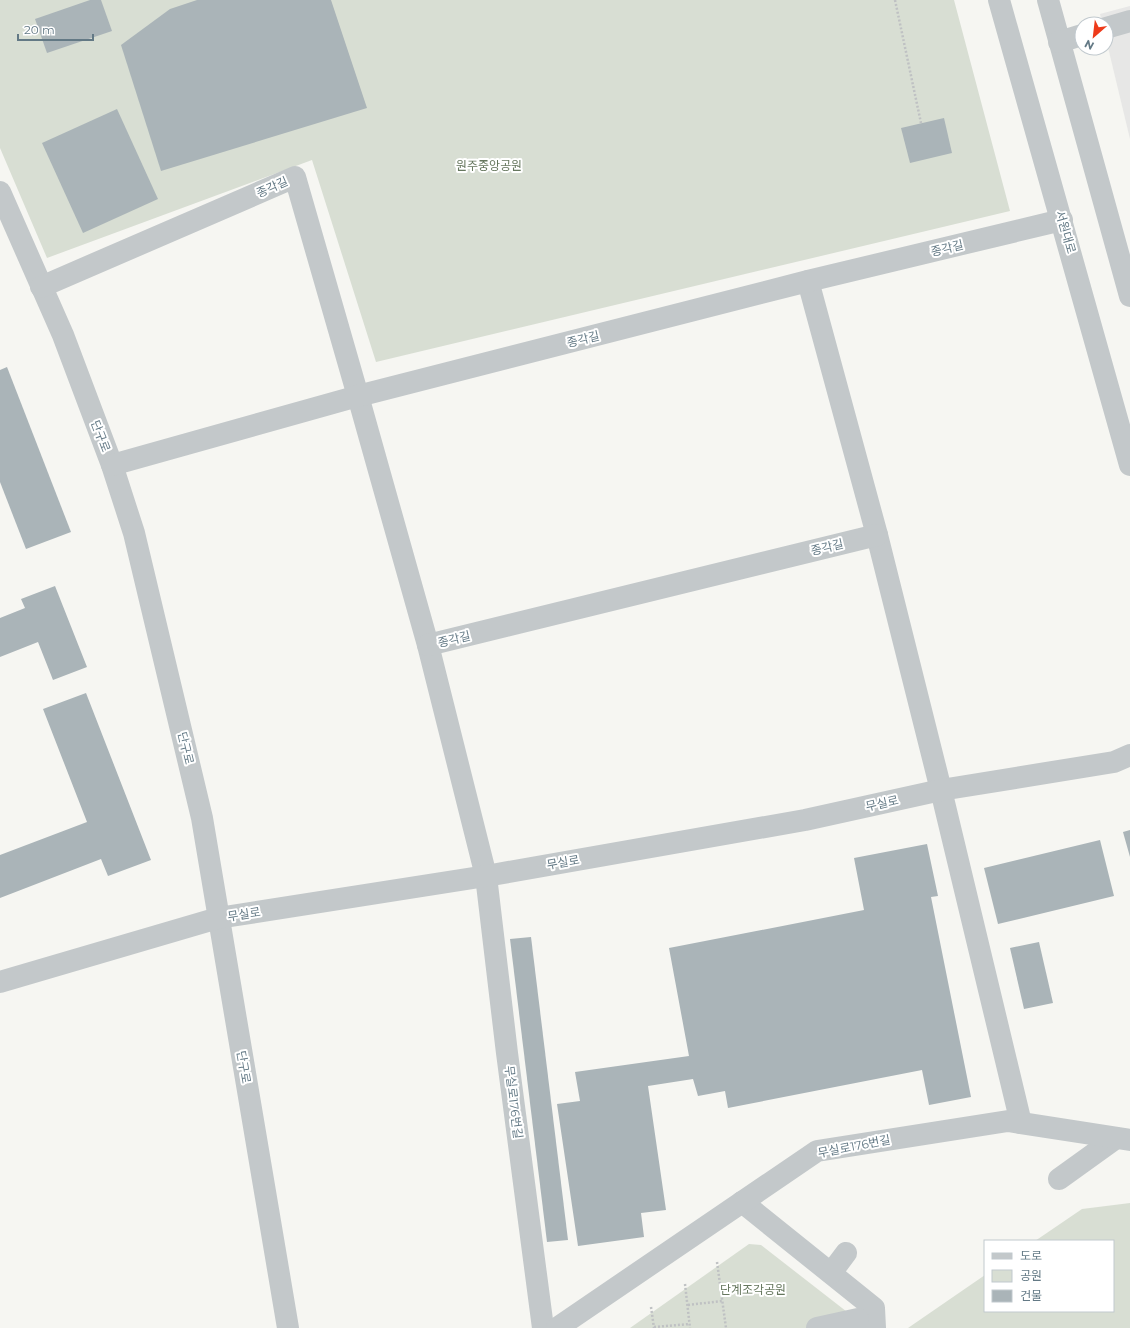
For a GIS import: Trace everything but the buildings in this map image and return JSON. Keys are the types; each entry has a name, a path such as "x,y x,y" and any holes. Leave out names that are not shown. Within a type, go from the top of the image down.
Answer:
{"street":[{"name":"서원대로","path":"999,0 1130,465"},
{"path":"1048,0 1130,296"},
{"path":"1114,26 1130,21"},
{"path":"1059,42 1074,37"},
{"name":"종각길","path":"41,287 295,177 428,645 486,876"},
{"name":"단구로","path":"0,192 63,335 112,465 134,533 200,810 288,1328"},
{"name":"종각길","path":"112,465 358,396 808,281 1062,220"},
{"path":"808,281 877,535 941,790 1021,1123"},
{"name":"종각길","path":"428,645 877,535"},
{"name":"무실로","path":"0,982 218,918 486,876 805,820 941,790 1114,762 1130,755"},
{"name":"무실로176번길","path":"486,876 506,1045 543,1328"},
{"name":"무실로176번길","path":"557,1328 817,1151 1008,1120 1123,1139"},
{"path":"1059,1179 1123,1139"},
{"path":"742,1202 831,1273 874,1314"},
{"path":"831,1273 846,1253"},
{"path":"817,1328 874,1314"}],"path":[{"path":"894,0 921,124"},
{"path":"717,1262 726,1328"},
{"path":"685,1284 690,1328"},
{"path":"688,1305 722,1301"},
{"path":"652,1308 654,1328 690,1324"}],"shaded area":[{"path":"1130,6 1130,139 1110,56 1114,56 1114,16 1100,16 1100,14"}],"green space":[{"name":"원주중앙공원","path":"0,0 954,0 1010,211 376,362 312,160 47,258 0,148"},
{"path":"1130,1203 1130,1328 908,1328 984,1276 984,1312 1114,1312 1114,1240 1036,1240 1082,1209"},
{"name":"단계조각공원","path":"749,1244 761,1245 851,1315 857,1328 630,1328"}]}
